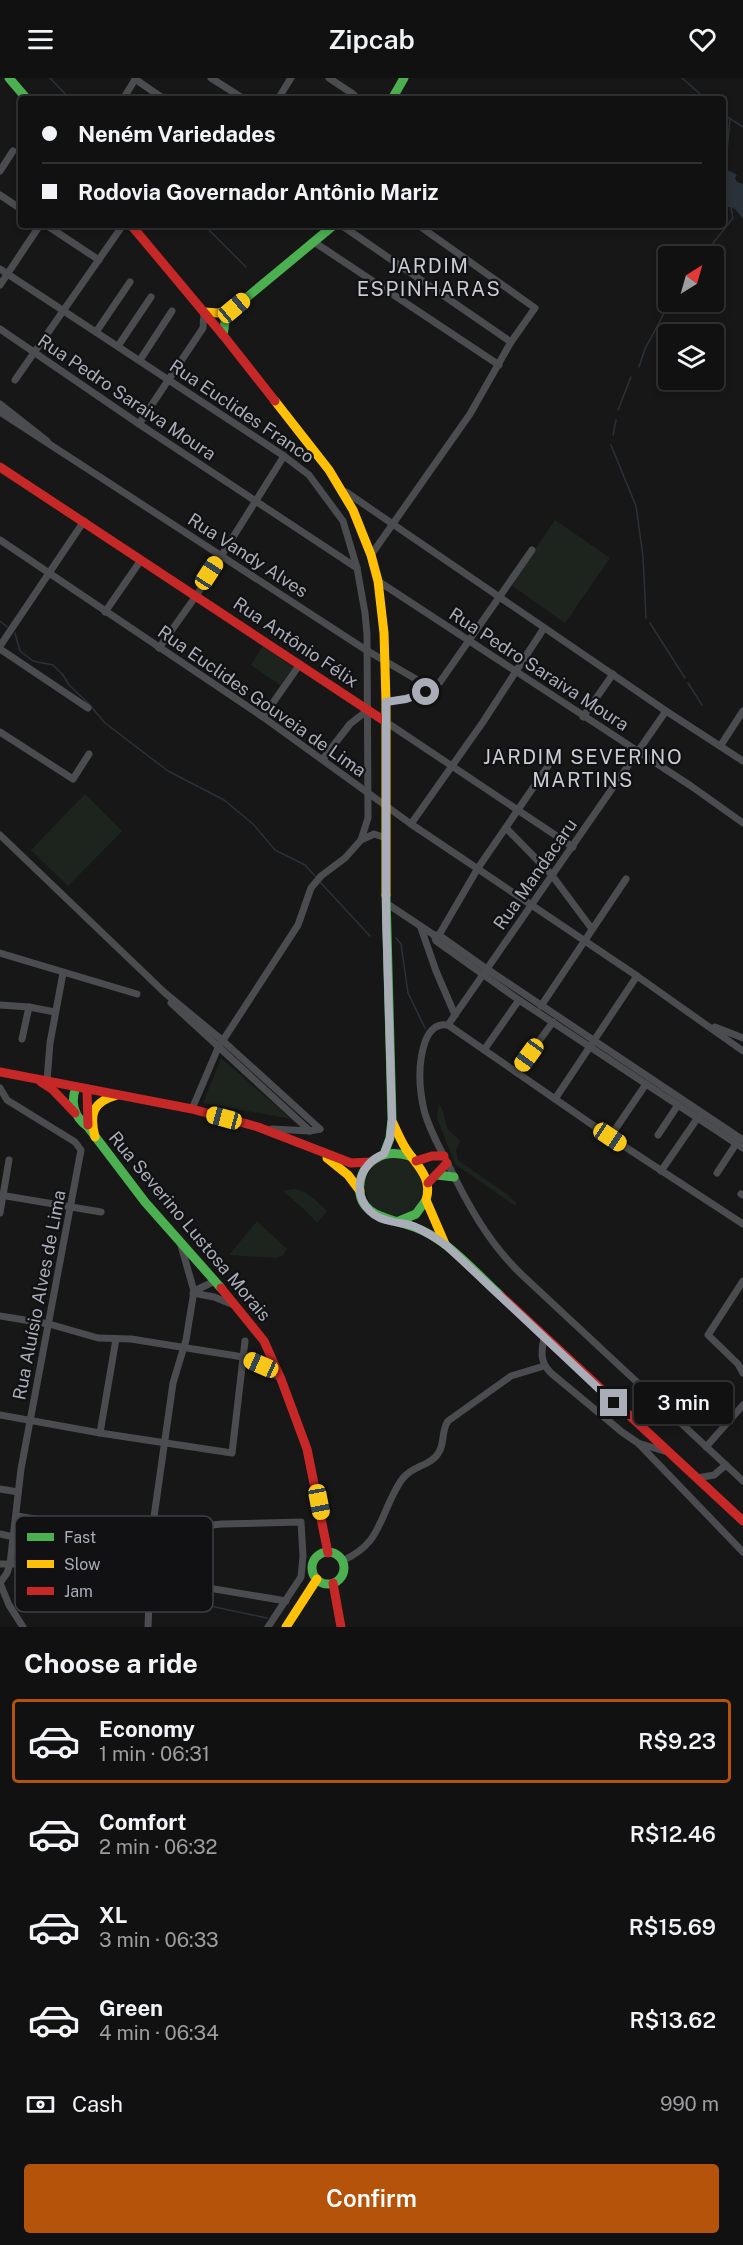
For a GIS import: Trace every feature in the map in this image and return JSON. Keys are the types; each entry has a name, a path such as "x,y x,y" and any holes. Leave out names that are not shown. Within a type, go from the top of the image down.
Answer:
{"main road":[{"path":"9,78 24,96"},
{"path":"394,96 404,78"},
{"path":"220,318 330,228"},
{"path":"141,229 309,444 341,489 362,530 378,581 384,633 386,702 386,903 392,1119 390,1138 384,1154"},
{"path":"204,312 220,318"},
{"path":"220,318 223,335"},
{"name":"Rua Antônio Félix","path":"0,467 386,722"},
{"path":"0,1072 192,1109 258,1127 351,1163 370,1162 384,1154 398,1153 414,1159 432,1156 445,1160 428,1183"},
{"name":"Rua Severino Lustosa Morais","path":"36,1079 52,1089 88,1127 145,1202 264,1341 281,1380 312,1467 328,1553"},
{"path":"75,1113 72,1101 76,1087"},
{"name":"Rua Severino Lustosa Morais","path":"87,1089 88,1127"},
{"path":"95,1137 91,1123 94,1109 107,1097 117,1095"},
{"path":"392,1119 400,1140 426,1175 428,1183 426,1200 430,1214 446,1245"},
{"path":"427,1158 433,1153 437,1144"},
{"path":"312,1148 341,1169 360,1191 367,1208 376,1216 387,1221 399,1221 416,1214 426,1200"},
{"path":"360,1191 361,1178 370,1162"},
{"path":"436,1175 454,1177"},
{"path":"399,1221 430,1234 446,1245 743,1521"},
{"path":"328,1553 336,1555 342,1561 343,1574 333,1583 317,1580 313,1572 313,1564 317,1557 328,1553"},
{"path":"286,1627 317,1580"},
{"path":"333,1583 341,1627"}],"street":[{"path":"125,78 135,81 159,96"},
{"path":"280,96 291,78"},
{"path":"329,78 354,96"},
{"path":"214,79 240,96"},
{"path":"125,96 135,81"},
{"path":"0,171 13,152"},
{"path":"0,195 18,207"},
{"path":"0,285 38,228"},
{"path":"51,228 99,260"},
{"path":"15,380 121,228"},
{"path":"344,228 511,342"},
{"path":"371,555 470,414 511,342 536,308 422,228"},
{"path":"314,242 499,365"},
{"name":"Rua Euclides Franco","path":"0,269 284,456 309,475 343,520 357,568 365,613 369,793 368,818 361,840"},
{"path":"96,332 130,282"},
{"path":"118,346 151,297"},
{"path":"140,360 172,310"},
{"path":"139,424 203,328 204,312"},
{"path":"203,328 223,335"},
{"name":"Rua Pedro Saraiva Moura","path":"0,329 357,568"},
{"name":"Rua Vandy Alves","path":"1,408 40,440 49,443 384,662 433,689"},
{"path":"159,648 196,596 284,456"},
{"path":"341,489 743,761"},
{"path":"84,521 0,648 88,708"},
{"name":"Rua Euclides Gouveia de Lima","path":"0,540 263,717 411,824 638,976 743,1051"},
{"path":"386,702 412,697 433,689 447,673 532,550"},
{"path":"105,612 141,560"},
{"name":"Rua Pedro Saraiva Moura","path":"378,581 743,822"},
{"path":"411,824 483,722 544,628"},
{"path":"263,717 300,664"},
{"path":"583,717 613,674"},
{"path":"323,759 350,724 368,710"},
{"name":"Rua Mandacaru","path":"666,711 455,1015 446,1024 434,1027 426,1038 420,1089 425,1112 437,1144 489,1238 508,1261 743,1480"},
{"path":"720,745 740,721 743,711"},
{"name":"Rua Antônio Félix","path":"386,722 573,847"},
{"path":"0,732 73,779 89,754"},
{"path":"437,935 478,868 548,766"},
{"path":"506,828 552,874 592,929"},
{"path":"192,1109 222,1040 298,925 308,896 318,879 345,858 361,840 374,834 386,838"},
{"path":"0,835 165,993 222,1040 320,1129 310,1131 258,1127"},
{"path":"541,1006 626,879"},
{"path":"386,903 437,935 519,1000 700,1115 739,1142 743,1148"},
{"path":"421,927 436,971 455,1015"},
{"path":"0,953 137,994"},
{"path":"485,972 541,1006 646,1084 678,1105 700,1115"},
{"path":"47,1081 55,1012 63,973"},
{"path":"555,1099 638,976"},
{"path":"165,993 169,1000 218,1048 310,1131"},
{"path":"484,1050 519,1000"},
{"path":"0,1005 55,1012"},
{"path":"22,1039 29,1007"},
{"path":"700,1020 743,1038"},
{"path":"516,1072 553,1022"},
{"path":"446,1024 610,1137 743,1224"},
{"path":"236,1064 241,1058"},
{"path":"610,1137 646,1084"},
{"path":"266,1092 272,1086"},
{"name":"Rua Aluísio Alves de Lima","path":"0,1088 7,1100 79,1146 81,1150 30,1421 16,1516"},
{"path":"658,1135 678,1105"},
{"path":"661,1171 700,1115"},
{"path":"717,1173 739,1142"},
{"path":"0,1214 9,1160"},
{"path":"2,1196 101,1212"},
{"path":"154,1516 173,1383 183,1348 194,1292 180,1242"},
{"path":"194,1292 215,1281"},
{"path":"743,1281 708,1335 738,1364 743,1372"},
{"path":"194,1292 235,1306"},
{"path":"0,1316 49,1324 98,1338 131,1339 243,1357 261,1365 281,1380"},
{"path":"544,1338 542,1358 544,1366 605,1419 638,1443 743,1552"},
{"path":"99,1433 116,1339"},
{"path":"0,1415 232,1453 245,1341"},
{"path":"342,1561 357,1555 367,1546 406,1474 438,1455 443,1430 448,1421 511,1376 544,1366"},
{"path":"706,1447 743,1405"},
{"path":"638,1443 666,1451"},
{"path":"696,1478 714,1476 726,1465"},
{"path":"0,1489 18,1492"},
{"path":"213,1525 301,1522 303,1556 301,1577 268,1627"},
{"name":"Rua Aluísio Alves de Lima","path":"0,1583 8,1573 15,1527"},
{"path":"0,1534 14,1538"},
{"path":"0,1564 15,1564"},
{"path":"0,1583 9,1605 23,1627"},
{"path":"213,1589 286,1601"},
{"path":"0,1603 9,1605"},
{"path":"148,1612 148,1627"}],"shaded area":[{"path":"726,172 737,175 735,178 737,182 743,184 743,219 735,209 726,206"},
{"path":"555,520 610,558 565,623 511,585"},
{"path":"263,646 293,667 280,685 251,665"},
{"path":"85,794 122,831 68,886 31,850"},
{"path":"221,1058 291,1119 203,1103"},
{"path":"439,1104 447,1128 460,1141 456,1150 458,1160 508,1195 517,1204 515,1206 455,1164 437,1118"},
{"path":"392,1156 415,1164 425,1187 415,1210 392,1218 370,1206 363,1182 376,1161"},
{"path":"293,1189 307,1194 327,1211 317,1223 283,1191"},
{"path":"257,1221 287,1249 282,1256 277,1258 229,1255"}],"waterway":[{"path":"50,78 67,96"},
{"path":"682,78 703,96"},
{"path":"726,116 743,127"},
{"path":"726,161 730,119"},
{"path":"726,227 733,218 731,208"},
{"path":"207,228 246,267"},
{"path":"711,246 725,228"},
{"path":"639,367 645,349 665,312"},
{"path":"618,410 631,377"},
{"path":"613,435 616,420"},
{"path":"611,445 636,506 643,556 646,618"},
{"path":"0,621 7,627"},
{"path":"650,623 685,678"},
{"path":"15,633 20,651 33,661 53,665 105,723 168,771 224,800 253,824 275,850 305,865 317,878"},
{"path":"688,683 702,705"},
{"path":"320,882 370,936"},
{"path":"396,938 401,944 408,993 425,1028"},
{"path":"213,1607 267,1618"}],"traffic: fast":[{"path":"9,78 24,96"},
{"path":"394,96 404,78"},
{"path":"223,335 225,322 234,308 330,228"},
{"path":"384,1154 390,1138 392,1119 386,895"},
{"path":"76,1087 73,1104 79,1119 88,1127 145,1202 221,1288"},
{"path":"412,1157 390,1154 373,1160 363,1172 360,1184 363,1203 384,1218 418,1229 439,1240 501,1296"},
{"path":"437,1175 454,1177"},
{"path":"399,1221 416,1214 426,1200"},
{"path":"328,1552 339,1557 344,1568 339,1579 328,1584 317,1579 312,1568 317,1557 328,1552"}],"traffic: slow":[{"path":"204,312 218,313 234,308"},
{"path":"275,401 329,470 353,510 371,555 378,581 384,633 386,702 386,895"},
{"path":"95,1137 93,1121 95,1110 103,1101 117,1095"},
{"path":"393,1123 404,1146 426,1179 428,1192 426,1200 445,1244"},
{"path":"327,1158 348,1175 360,1191"},
{"path":"286,1627 317,1579"}],"traffic: jam":[{"path":"134,228 275,401"},
{"path":"0,467 386,722"},
{"path":"0,1072 192,1109 258,1127 351,1163 371,1162"},
{"path":"41,1082 52,1089 75,1113"},
{"path":"87,1089 88,1125"},
{"path":"416,1161 432,1156 444,1156"},
{"path":"428,1183 447,1163"},
{"path":"221,1288 264,1341 281,1379 307,1449 328,1553"},
{"path":"501,1296 743,1521"},
{"path":"333,1583 341,1627"}],"district":[{"name":"JARDIM ESPINHARAS","path":"429,278"},
{"name":"JARDIM SEVERINO MARTINS","path":"583,768"}],"route":[{"path":"426,692 406,699 386,702 386,915 392,1119 390,1138 384,1154 373,1159 363,1172 360,1184 362,1200 376,1216 387,1221 399,1221 416,1227 446,1245 614,1403"}]}
